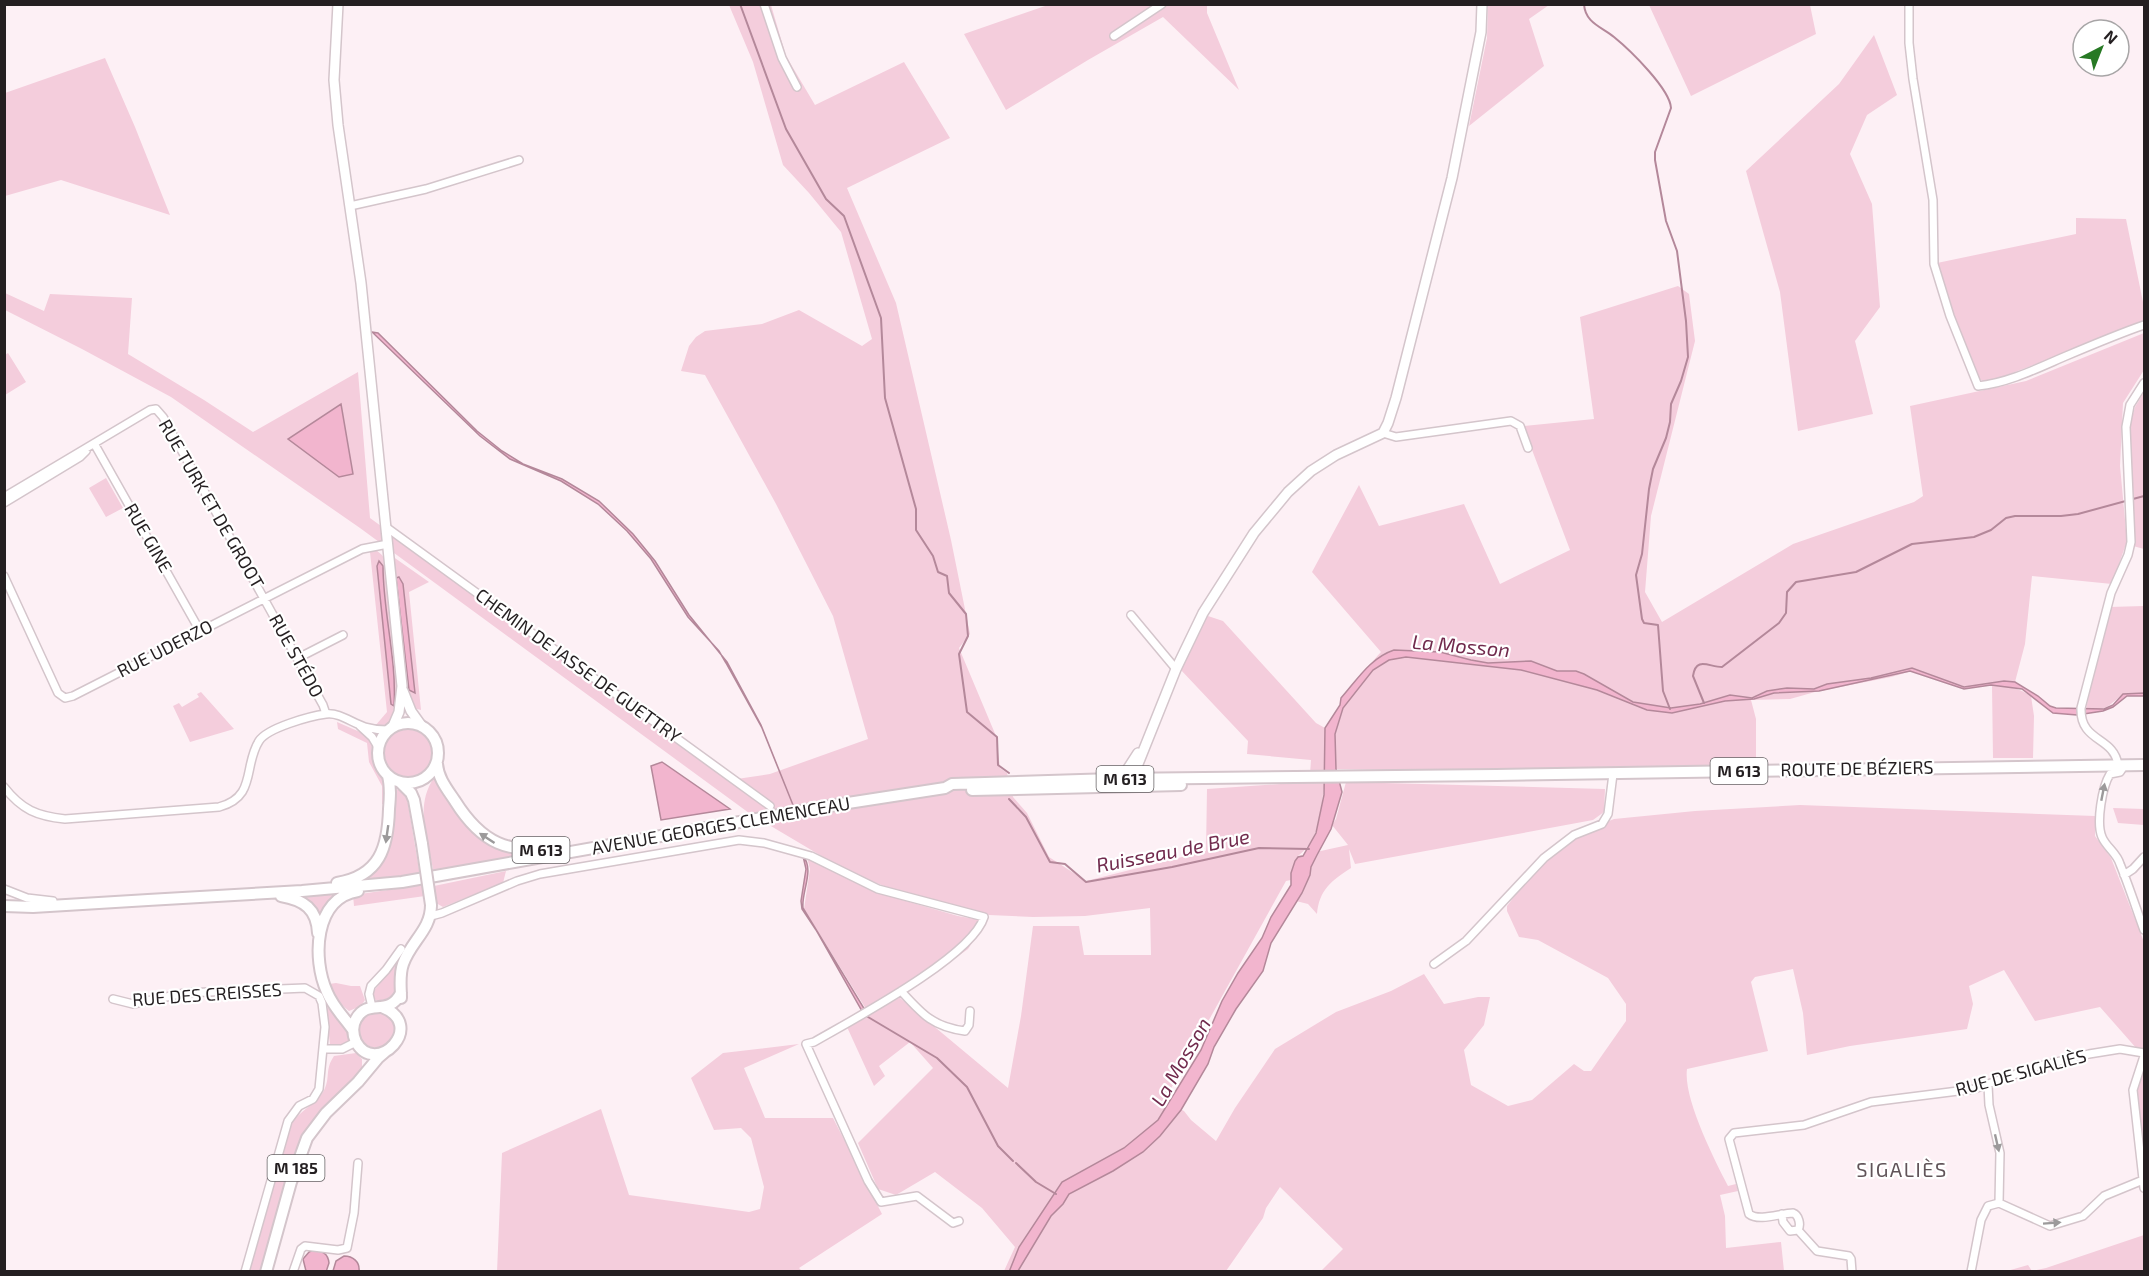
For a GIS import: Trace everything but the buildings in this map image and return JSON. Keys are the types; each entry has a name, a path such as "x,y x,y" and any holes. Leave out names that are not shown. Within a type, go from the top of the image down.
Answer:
{"main road":[{"path":"360,1046 377,1054 385,1052 397,1043 400,1029 397,1012 401,993 402,967 409,950 429,922 431,910 418,814 411,793 388,776 381,768 378,758 381,738 390,728 402,722 421,725 435,738 439,748 437,764 422,783 418,814"},
{"name":"M 613","path":"437,764 437,771 442,781 464,816 476,829 499,845 516,850 543,850 689,831"},
{"name":"ROUTE DE BÉZIERS","path":"1241,778 2145,765"},
{"name":"M 613","path":"244,894 342,882 354,879 370,868 383,852 388,834 390,787 388,776"},
{"path":"399,782 419,781 428,776"},
{"name":"M 613","path":"945,788 952,784 1241,778"},
{"name":"M 613","path":"945,788 951,791 1129,779 1209,783 1241,778"},
{"name":"AVENUE GEORGES CLEMENCEAU","path":"4,906 66,905 372,885 467,871 835,805 945,788"},
{"path":"319,945 327,912 331,905 344,895 467,871"},
{"name":"M 613","path":"244,894 282,896 304,903 311,908 316,917 322,977 333,1005 353,1030"},
{"path":"333,1005 345,1014 360,1014 393,1004 401,993"},
{"path":"377,1007 389,1010 399,1021"},
{"path":"360,1014 353,1030 370,1062 365,1075"},
{"name":"M 185","path":"266,1272 288,1192 307,1138 326,1113 385,1052"}],"street":[{"path":"338,4 334,80 338,125 363,294 402,686 408,705 421,725"},
{"path":"764,4 782,58 797,87"},
{"path":"1114,36 1162,4"},
{"path":"1129,779 1136,771 1176,669 1203,613 1261,525 1288,492 1311,471 1383,433 1388,423 1452,178 1481,32 1482,4"},
{"path":"1909,4 1909,43 1913,79 1933,200 1934,264 1950,316 1977,386 1993,384 2034,370 2110,337 2145,325"},
{"path":"350,206 426,189 519,160"},
{"path":"2145,383 2130,405 2126,427 2131,542 2128,555 2111,593 2081,712 2086,730 2114,752 2121,766 2120,772 2110,774 2105,783 2100,829 2103,840 2119,860 2145,930"},
{"name":"RUE TURK ET DE GROOT","path":"92,447 150,410 156,409 194,470 265,598"},
{"path":"1383,433 1396,437 1511,421 1520,426 1528,448"},
{"path":"4,497 78,452 92,447"},
{"path":"4,503 80,457 92,447"},
{"name":"RUE GINE","path":"92,447 200,631"},
{"name":"CHEMIN DE JASSE DE GUETTRY","path":"386,527 771,806"},
{"name":"RUE UDERZO","path":"4,576 58,693 65,698 362,549 388,544"},
{"name":"RUE STÉDO","path":"265,598 326,714"},
{"path":"1131,615 1176,669"},
{"path":"298,658 343,635"},
{"path":"4,787 28,811 65,819 219,807 238,798 244,789 256,747 263,736 275,728 326,714 335,714 376,729 390,728 399,712 402,686"},
{"path":"358,724 372,737 378,747"},
{"path":"1145,744 1140,765 1143,770 1170,778"},
{"path":"1434,964 1466,941 1544,858 1574,835 1602,824 1608,814 1613,774"},
{"path":"431,910 442,913 517,881 540,874 739,840 764,843 811,856 878,889 984,917 979,929 967,942 901,991 814,1042 806,1044 868,1181 881,1202 917,1196 953,1223 959,1221"},
{"path":"2124,875 2145,857"},
{"path":"4,889 27,898 44,901 59,900 66,905"},
{"path":"377,1007 369,994 371,986 401,949"},
{"name":"RUE DES CREISSES","path":"113,999 133,1004 185,993 305,988 319,996 325,1027 320,1089 313,1099 299,1106 288,1121 245,1272"},
{"path":"901,991 926,1017 938,1025 965,1031 969,1025 970,1011"},
{"path":"324,1049 360,1046"},
{"name":"RUE DE SIGALIÈS","path":"1782,1214 1756,1217 1749,1214 1729,1139 1734,1133 1804,1125 1866,1103 1943,1094 1988,1085 2020,1072 2089,1054 2120,1049 2145,1055"},
{"path":"2145,1055 2133,1090 2145,1188"},
{"path":"1988,1085 1989,1105 2000,1153 1999,1203"},
{"path":"293,1272 301,1249 305,1246 338,1250 347,1248 354,1213 358,1163"},
{"path":"1971,1272 1984,1210 1992,1204 1999,1203 2050,1226 2083,1216 2104,1196 2143,1180"},
{"path":"1798,1230 1790,1231 1782,1214 1796,1214 1798,1230 1813,1248 1821,1253 1849,1256 1852,1272"}],"shaded area":[{"path":"729,5 771,5 786,56 815,105 904,62 950,138 847,188 896,303 951,540 970,634 959,648 996,736 1000,768 1007,773 1013,797 1027,813 1049,857 1086,881 1206,851 1207,789 1325,781 1316,832 1306,849 1298,856 1348,845 1332,825 1336,819 1346,782 1605,789 1604,812 1593,820 1355,864 1349,849 1351,868 1328,886 1320,898 1317,914 1308,904 1296,901 1310,876 1286,881 1164,1101 1184,1111 1216,1141 1235,1108 1275,1049 1336,1012 1391,991 1424,974 1444,1004 1478,997 1490,997 1484,1025 1464,1050 1471,1085 1508,1106 1532,1100 1574,1064 1584,1071 1591,1071 1626,1021 1626,1004 1608,978 1538,940 1519,937 1507,911 1507,906 1544,858 1574,835 1614,819 1695,811 1800,805 2095,816 2095,836 2111,858 2144,942 2144,1050 2137,1049 2100,1007 2035,1021 2004,970 1969,986 1973,1004 1967,1029 1850,1046 1807,1055 1803,1013 1793,969 1755,977 1751,982 1768,1051 1687,1069 1687,1081 1695,1112 1708,1145 1728,1186 1736,1184 1738,1191 1720,1195 1725,1216 1726,1248 1781,1242 1784,1271 1321,1271 1343,1249 1280,1187 1266,1208 1263,1218 1226,1271 1004,1271 1015,1247 982,1208 935,1172 896,1195 878,1189 858,1143 933,1068 910,1042 879,1066 885,1076 874,1086 847,1027 899,998 890,994 866,1009 804,909 810,869 807,857 878,893 958,916 986,921 968,949 900,998 1008,1088 1021,1016 1033,926 1079,926 1084,955 1151,955 1150,908 1085,916 989,915 894,890 845,870 749,813 360,528 171,397 5,310 5,293 44,311 50,294 132,298 128,354 253,432 358,372 370,518 730,780 770,774 868,739 833,616 776,504 705,375 681,371 689,346 705,331 762,324 799,310 862,346 872,339 841,232 783,165 753,62"},
{"path":"1048,5 1207,5 1207,13 1239,90 1163,17 1006,110 964,34"},
{"path":"1488,5 1549,5 1529,19 1544,66 1469,126 1487,38"},
{"path":"1649,5 1810,5 1816,34 1691,96"},
{"path":"1874,35 1897,95 1867,115 1850,154 1872,204 1880,307 1855,341 1873,414 1798,431 1780,292 1746,171 1839,84"},
{"path":"105,58 170,215 61,180 5,196 5,93"},
{"path":"2076,218 2126,219 2144,307 2144,323 1986,383 1976,377 1952,314 1937,263 2076,234"},
{"path":"1678,286 1689,294 1695,341 1651,516 1645,592 1662,622 1793,544 1914,502 1923,496 1910,406 2026,381 2144,333 2144,370 2123,403 2120,466 2127,541 2112,584 2032,576 2025,644 2015,682 1993,682 1992,685 1970,688 1912,671 1790,699 1751,700 1756,719 1756,763 1681,766 1613,774 1336,769 1335,735 1341,714 1367,669 1381,652 1312,572 1359,485 1379,526 1464,504 1500,584 1570,550 1523,426 1594,419 1580,317"},
{"path":"372,332 378,333 477,431 502,451 523,464 562,479 599,501 633,534 655,561 689,615 711,642 688,617 651,559 627,531 598,504 561,481 510,459 480,436"},
{"path":"8,353 26,382 5,395 5,355"},
{"path":"2144,392 2144,549 2133,546 2129,429 2135,407"},
{"path":"341,404 353,474 339,477 288,439"},
{"path":"106,478 123,508 106,517 89,488"},
{"path":"376,550 386,562 397,686 396,710 390,722 382,726 375,726 387,712 370,552"},
{"path":"392,556 429,582 409,592 421,710 413,708 406,687"},
{"path":"379,561 383,566 394,671 394,706 391,704 377,566"},
{"path":"399,577 403,584 415,693 409,690 396,578"},
{"path":"2144,606 2144,693 2123,694 2107,707 2086,709 2109,607"},
{"path":"1205,615 1223,621 1316,723 1325,728 1325,773 1310,774 1311,760 1247,754 1248,741 1180,669"},
{"path":"1394,650 1440,652 1488,663 1531,661 1557,671 1576,671 1584,674 1633,702 1671,708 1700,704 1730,695 1752,698 1767,691 1787,688 1814,689 1827,684 1871,678 1912,668 1964,687 2004,681 2015,682 2056,708 2104,709 2113,705 2123,694 2144,693 2144,696 2127,696 2113,707 2103,711 2077,715 2053,713 2022,689 1991,685 1964,689 1910,671 1819,691 1774,693 1754,699 1725,701 1672,713 1647,710 1597,690 1521,670 1406,657 1389,660 1373,670 1343,708 1335,734 1336,769 1342,792 1331,829 1311,867 1302,893 1271,943 1263,971 1236,1009 1181,1110 1160,1136 1143,1152 1069,1194 1051,1216 1018,1271 1009,1272 1019,1247 1062,1182 1124,1148 1158,1120 1201,1050 1222,1001 1262,938 1271,917 1291,885 1291,873 1295,861 1298,857 1303,856 1316,833 1324,795 1325,728 1340,705 1341,698 1358,677 1378,658"},
{"path":"721,655 761,725 793,805 762,728"},
{"path":"1992,686 2013,688 2031,696 2034,716 2033,758 1993,758"},
{"path":"201,692 234,729 190,742 173,706 179,703 182,707 199,697 197,694"},
{"path":"337,722 360,732 372,742 374,763 386,785 385,805 382,804 382,786 369,762 367,743 338,729"},
{"path":"408,728 426,735 433,753 426,771 408,778 390,771 383,753 390,735"},
{"path":"662,762 730,809 661,820 651,766"},
{"path":"434,778 473,831 527,854 527,857 434,873 424,825 424,812 428,789"},
{"path":"394,789 401,790 407,798 420,875 352,882 371,873 387,853 394,822"},
{"path":"2113,808 2144,809 2144,825 2118,823"},
{"path":"803,856 808,874 803,908 865,1010 862,1011 802,909 806,869"},
{"path":"506,871 503,883 443,907 436,903 434,886"},
{"path":"423,885 425,896 354,906 353,895"},
{"path":"342,892 327,904 323,915 320,915 311,903 297,897"},
{"path":"397,962 397,984 393,997 383,1002 374,999 373,992"},
{"path":"329,984 360,986 365,1000 361,1006 349,1011 345,1008"},
{"path":"326,1006 348,1029 351,1037 346,1044 330,1045"},
{"path":"377,1012 390,1017 395,1030 390,1043 377,1048 364,1043 359,1030 364,1017"},
{"path":"799,1044 744,1068 765,1118 833,1118 882,1214 799,1268 802,1271 497,1272 502,1153 601,1109 629,1195 749,1212 760,1209 764,1187 751,1138 741,1128 714,1130 691,1078 723,1053"},
{"path":"356,1053 362,1059 362,1069 324,1108 261,1271 249,1272 292,1123 322,1094 334,1056"},
{"path":"2144,1065 2144,1167 2135,1086"},
{"path":"2144,1235 2144,1271 2032,1271 2046,1268"},
{"path":"313,1250 326,1255 329,1263 326,1272 306,1271 303,1259"},
{"path":"344,1256 355,1260 359,1271 333,1271 336,1261"},
{"path":"2028,1265 2032,1271 2007,1271"}],"waterway":[{"name":"Ruisseau de Brue","path":"740,4 786,129 826,199 844,216 881,318 885,398 916,509 916,530 933,556 938,572 947,576 949,593 966,614 968,636 959,654 967,712 997,737 998,765 1009,773"},
{"path":"1584,4 1587,16 1621,43 1648,70 1664,91 1671,108 1655,152 1655,160 1666,221 1677,251 1688,357 1671,404 1666,438 1653,469 1642,554 1636,575 1642,619 1644,623 1658,625 1663,691 1670,709"},
{"path":"1704,703 1693,676 1697,666 1704,664 1722,667 1779,623 1786,613 1787,592 1796,582 1856,572 1912,544 1974,537 1991,530 2006,518 2078,514 2144,496"},
{"name":"Ruisseau de Brue","path":"1009,799 1026,817 1050,862 1065,864 1086,882 1172,867 1259,848 1309,849"},
{"path":"868,1017 937,1058 967,1087 998,1146 1013,1161"},
{"path":"1016,1163 1036,1182 1056,1194"}],"district":[{"name":"SIGALIÈS","path":"1902,1170"}],"water label":[{"name":"La Mosson","path":"1461,646"},
{"name":"La Mosson","path":"1181,1062"}]}
